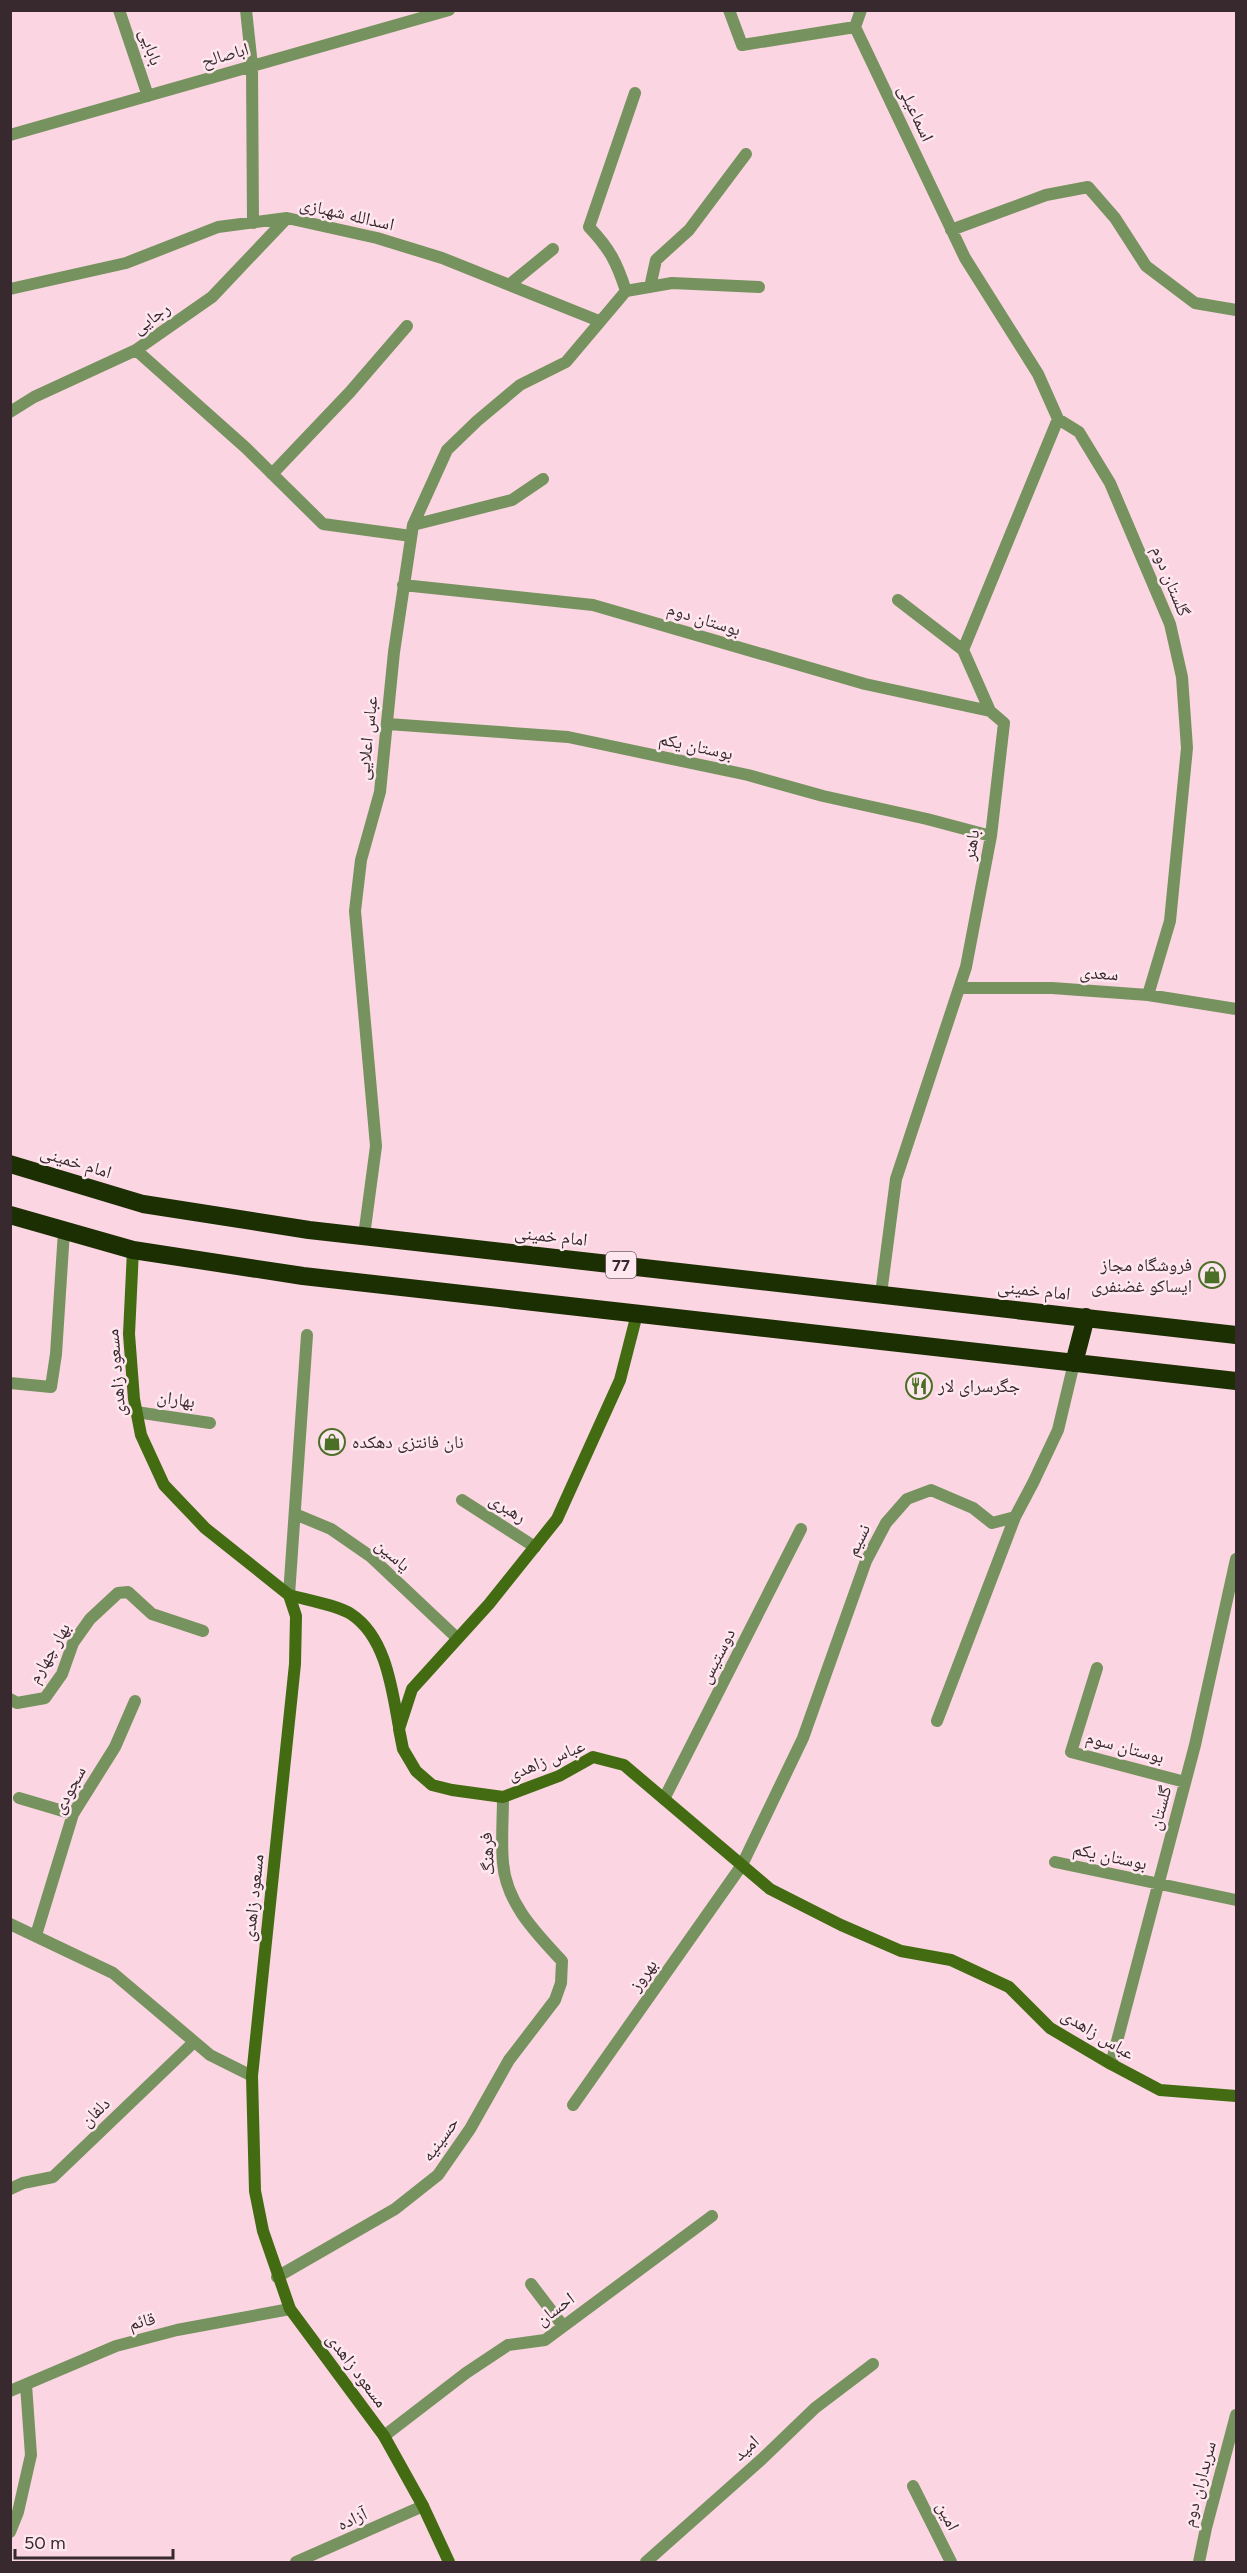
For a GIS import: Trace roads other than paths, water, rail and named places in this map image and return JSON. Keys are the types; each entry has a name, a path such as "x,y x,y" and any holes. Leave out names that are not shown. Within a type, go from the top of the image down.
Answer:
{"highway":[{"name":"امام خمینی","path":"10,1164 143,1204 309,1230 1236,1335"},
{"path":"10,1215 133,1250 303,1276 1236,1382"},
{"path":"1074,1363 1086,1317"}],"street":[{"name":"بابایی","path":"119,10 148,96"},
{"path":"246,10 252,66 253,223"},
{"name":"اباصالح","path":"10,135 449,10"},
{"path":"729,10 742,45 855,27 861,10"},
{"name":"اسماعیلی","path":"855,27 951,230"},
{"path":"635,93 589,227 605,244 617,263 626,291 672,283 759,287"},
{"path":"650,287 657,260 689,230 746,154"},
{"path":"951,230 1046,195 1088,187 1115,218 1146,266 1195,303 1236,310"},
{"name":"اسدالله شهبازی","path":"10,288 126,263 218,227 287,218 377,238 442,258 599,321"},
{"name":"رجایی","path":"10,412 34,397 136,350 212,297 287,218"},
{"name":"گلستان دوم","path":"951,230 965,258 1038,374 1058,419 1079,432 1110,483 1170,624 1182,677 1187,748 1170,921 1148,995"},
{"path":"509,285 553,249"},
{"name":"عباس اعلایی","path":"364,1236 376,1146 355,911 361,860 380,792 403,585 412,530 447,450 520,385 566,362 626,291"},
{"path":"272,474 350,392 406,326"},
{"path":"136,350 272,474 323,524 412,530 512,500 543,479"},
{"path":"898,600 963,650 1058,419"},
{"name":"بوستان دوم","path":"403,585 593,605 864,684 990,711"},
{"name":"باهنر","path":"881,1294 896,1179 966,967 991,836 1004,723 990,711 963,650"},
{"name":"بوستان یکم","path":"388,724 568,737 748,775 823,796 991,836"},
{"name":"سعدی","path":"958,988 1052,988 1148,995 1236,1009"},
{"path":"10,1383 51,1387 56,1354 64,1231"},
{"name":"مسعود زاهدی","path":"133,1250 129,1334 136,1412 141,1435 164,1485 205,1528 289,1594 296,1616 295,1664 252,2076 255,2192 263,2231 277,2277 290,2309 384,2436 423,2506 449,2562"},
{"path":"399,1729 412,1689 557,1519 620,1380 637,1314"},
{"path":"289,1594 307,1335"},
{"path":"937,1721 1015,1517 1058,1430 1074,1363"},
{"name":"بهاران","path":"136,1412 210,1423"},
{"name":"نسیم","path":"742,1865 803,1738 866,1561 886,1523 907,1499 931,1490 972,1508 992,1523 1015,1517"},
{"name":"رهبری","path":"462,1500 535,1547"},
{"name":"یاسین","path":"295,1514 331,1529 370,1556 457,1638"},
{"name":"دوستیس","path":"664,1799 801,1529"},
{"name":"گلستان","path":"1111,2064 1185,1782 1236,1559"},
{"name":"بهار چهارم","path":"10,1699 17,1703 45,1698 62,1674 73,1643 90,1619 118,1593 128,1592 152,1614 202,1631"},
{"name":"عباس زاهدی","path":"289,1594 350,1613 367,1628 379,1647 393,1696 403,1749 416,1771 432,1785 503,1797 559,1776 593,1758 624,1765 770,1889 901,1952 951,1960 1009,1986 1050,2028 1160,2090 1236,2096"},
{"name":"بوستان سوم","path":"1097,1668 1071,1752 1185,1782"},
{"name":"سجودی","path":"36,1935 73,1814 115,1746 135,1701"},
{"name":"فرهنگ","path":"503,1797 502,1863 509,1892 532,1928 562,1961"},
{"path":"19,1798 73,1814"},
{"name":"بوستان یکم","path":"1054,1862 1158,1884"},
{"name":"بهروز","path":"573,2105 742,1865"},
{"path":"1158,1884 1236,1900"},
{"path":"10,1924 113,1973 210,2055 252,2076"},
{"name":"حسینیه","path":"277,2277 395,2209 438,2175 470,2129 509,2060 555,2000 561,1983 562,1961"},
{"name":"دلفان","path":"10,2189 23,2183 53,2177 194,2042"},
{"name":"احسان","path":"384,2436 466,2373 508,2345 545,2340 712,2216"},
{"path":"531,2284 563,2326"},
{"name":"قائم","path":"10,2391 116,2346 177,2330 290,2309"},
{"name":"امید","path":"646,2562 762,2459 815,2408 873,2364"},
{"path":"10,2532 18,2512 31,2455 26,2385"},
{"name":"سربداران دوم","path":"1199,2562 1236,2415"},
{"name":"امین","path":"913,2486 951,2562"},
{"name":"آزاده","path":"296,2562 423,2506"}],"place":[{"name":"فروشگاه مجاز ایساکو غضنفری","path":"1212,1275"},
{"name":"جگرسرای لار","path":"919,1386"},
{"name":"نان فانتزی دهکده","path":"332,1442"}]}
